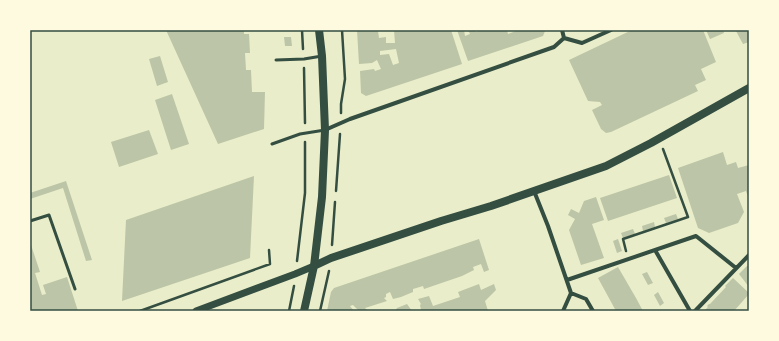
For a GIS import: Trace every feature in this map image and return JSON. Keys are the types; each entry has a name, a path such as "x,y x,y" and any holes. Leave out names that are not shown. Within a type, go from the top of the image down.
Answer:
{"main road":[{"path":"304,311 314,266 322,197 325,130 322,56 319,30"},
{"path":"314,266 331,258 491,206 606,166 659,139 749,88"}],"street":[{"path":"562,30 564,38"},
{"path":"564,38 582,43 611,30"},
{"path":"325,130 554,47 564,38"},
{"path":"534,191 572,293 586,299 593,311"},
{"path":"567,280 696,236 736,268"},
{"path":"655,250 690,311"},
{"path":"694,311 749,255"},
{"path":"196,311 314,266"},
{"path":"563,311 572,293"}],"lane":[{"path":"276,60 304,59 322,56"},
{"path":"272,144 305,134 325,130"},
{"path":"30,221 49,215 75,289"}],"path":[{"path":"290,311 305,194 304,59 302,30"},
{"path":"320,311 331,258 341,123 341,104 345,79 342,30"},
{"path":"629,259 623,239 688,217 659,139"},
{"path":"140,311 270,264 269,250"}],"building":[{"path":"166,30 244,30 244,34 249,34 250,53 245,53 246,70 251,70 252,92 265,92 264,129 218,144"},
{"path":"357,30 383,30 378,31 379,38 386,37 386,43 395,43 394,30 451,30 462,64 366,96 361,93 360,71 374,69 375,71 381,69 377,60 372,63 359,64","holes":["396,49 399,63 393,65 389,54 380,55 380,51"]},
{"path":"457,30 464,30 465,36 470,34 468,30 475,30 476,32 480,30 507,30 508,34 516,31 515,30 545,31 543,36 468,61"},
{"path":"632,30 703,30 716,62 701,69 706,80 695,85 698,91 606,133 601,129 592,110 602,105 600,102 588,101 569,60"},
{"path":"706,30 723,30 724,33 710,39"},
{"path":"749,30 749,42 743,44 736,31"},
{"path":"284,37 291,37 292,46 285,46"},
{"path":"160,56 168,82 157,86 149,59"},
{"path":"172,94 189,144 171,150 155,100"},
{"path":"149,130 158,154 119,167 111,142"},
{"path":"723,152 727,165 736,162 738,168 749,165 749,199 746,191 737,194 744,212 738,223 709,233 698,228 678,168"},
{"path":"669,175 677,198 608,221 600,198"},
{"path":"254,176 250,258 122,301 126,220"},
{"path":"66,181 92,260 86,261 63,188 30,199 30,193"},
{"path":"596,197 604,220 592,224 604,258 581,265 569,230 575,219 568,215 571,209 579,213 584,201"},
{"path":"676,214 678,219 666,223 664,218"},
{"path":"654,222 655,227 643,231 642,226"},
{"path":"633,229 635,234 623,238 621,233"},
{"path":"479,239 489,270 484,272 481,264 473,267 474,270 462,276 424,289 423,286 413,289 413,292 401,297 393,299 390,292 386,294 386,297 384,298 387,301 365,308 368,311 359,311 353,305 350,306 354,311 327,311 331,292 334,288"},
{"path":"618,239 622,251 617,253 613,241"},
{"path":"30,242 40,272 35,273 42,295 46,294 43,285 67,277 78,311 30,311"},
{"path":"747,266 749,266 749,287 739,274"},
{"path":"618,267 643,311 616,311 598,278"},
{"path":"647,272 653,283 648,285 642,274"},
{"path":"733,278 749,294 734,311 704,311 708,307 707,306"},
{"path":"479,284 481,290 494,284 496,290 485,301 488,311 418,311 421,310 421,304 418,299 429,296 433,306 460,297 458,292"},
{"path":"658,292 664,303 660,306 654,295"},
{"path":"407,304 412,311 395,311 397,308"}]}
